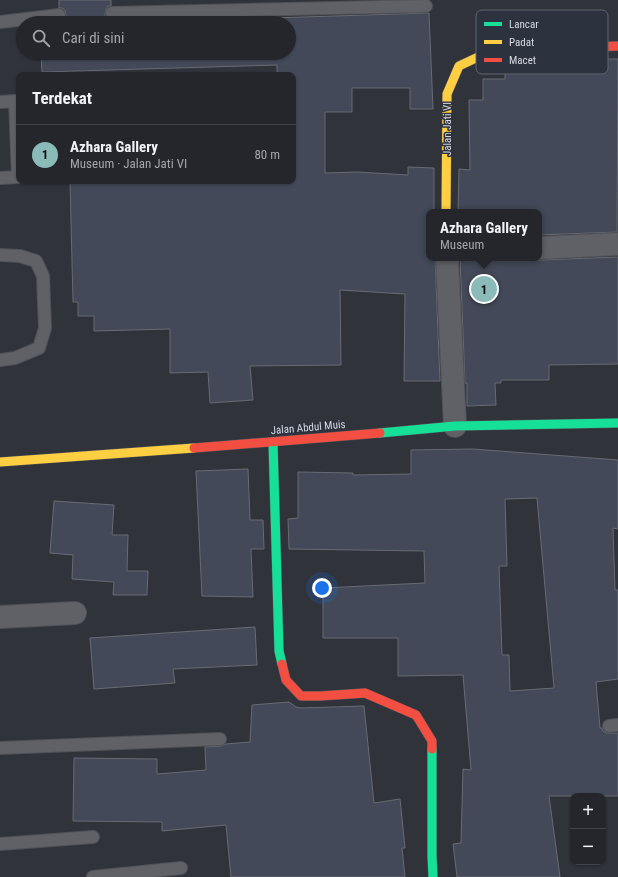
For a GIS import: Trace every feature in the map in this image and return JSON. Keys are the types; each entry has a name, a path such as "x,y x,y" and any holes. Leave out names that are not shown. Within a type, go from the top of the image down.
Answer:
{"street":[{"name":"Jalan Jati VI","path":"608,46 618,46"},
{"name":"Jalan Jati VI","path":"446,209 447,94 459,66 476,58"},
{"path":"542,248 618,244"},
{"path":"447,261 456,426"},
{"name":"Jalan Abdul Muis","path":"0,462 274,442 456,426 618,423"},
{"path":"274,442 279,651 286,680 301,696 365,693 416,715 432,741 433,877"},
{"path":"0,617 75,613"}],"lane":[{"path":"112,13 426,6"},
{"path":"51,16 59,15"},
{"path":"0,22 16,20"},
{"path":"0,102 16,101"},
{"path":"0,178 16,177"},
{"path":"0,255 20,256 36,261 43,276 45,328 39,348 15,358 0,360"},
{"path":"0,748 220,739"},
{"path":"0,844 93,837"},
{"path":"93,877 181,868"}],"building":[{"path":"59,0 111,0 111,6 108,6 106,9 105,16 66,16 65,10 59,8"},
{"path":"429,13 433,109 410,109 410,88 352,88 352,112 325,112 325,173 357,172 408,175 408,167 434,168 434,209 426,209 426,261 435,261 440,381 404,381 405,294 340,290 341,365 250,366 253,400 210,403 208,372 170,373 170,329 94,331 94,316 78,316 78,302 73,302 70,184 296,184 296,72 277,72 277,65 42,72 41,60 296,60 296,17"},
{"path":"608,59 618,59 617,232 542,235 542,209 458,209 459,169 470,170 469,100 483,100 483,79 505,79 505,74 608,74"},
{"path":"618,257 618,364 549,365 549,380 501,380 501,383 495,383 496,405 467,406 460,261"},
{"path":"473,449 618,460 618,529 613,528 615,590 618,590 618,679 596,682 600,728 602,728 606,733 618,733 618,796 606,796 606,793 570,793 570,796 549,796 560,877 457,877 453,844 461,843 463,769 471,770 463,675 398,676 398,638 323,638 323,588 425,583 424,551 289,549 288,519 298,518 298,472 353,473 353,475 411,474 411,450","holes":["537,498 554,688 510,691 509,655 502,655 499,566 507,566 505,499"]},
{"path":"248,469 250,520 263,520 264,549 251,549 253,597 202,596 196,471"},
{"path":"54,501 114,505 112,535 128,535 127,571 148,571 147,595 113,595 114,582 72,579 73,555 50,553"},
{"path":"255,627 257,665 173,669 175,683 94,689 90,638"},
{"path":"289,702 296,707 301,708 364,706 374,803 400,799 405,848 402,848 405,877 231,877 226,825 162,831 162,822 73,821 74,758 157,759 157,774 206,770 205,747 250,742 252,705"}],"traffic: fast":[{"path":"380,433 455,426 618,423"},
{"path":"273,442 279,651 282,664"},
{"path":"432,749 433,877"}],"traffic: slow":[{"path":"446,209 447,94 459,66 476,58"},
{"path":"0,462 194,448"}],"traffic: jam":[{"path":"608,46 618,46"},
{"path":"194,448 380,433"},
{"path":"282,664 286,680 301,696 365,693 416,715 432,741 432,749"}],"place":[{"name":"Azhara Gallery","path":"484,289"}]}
